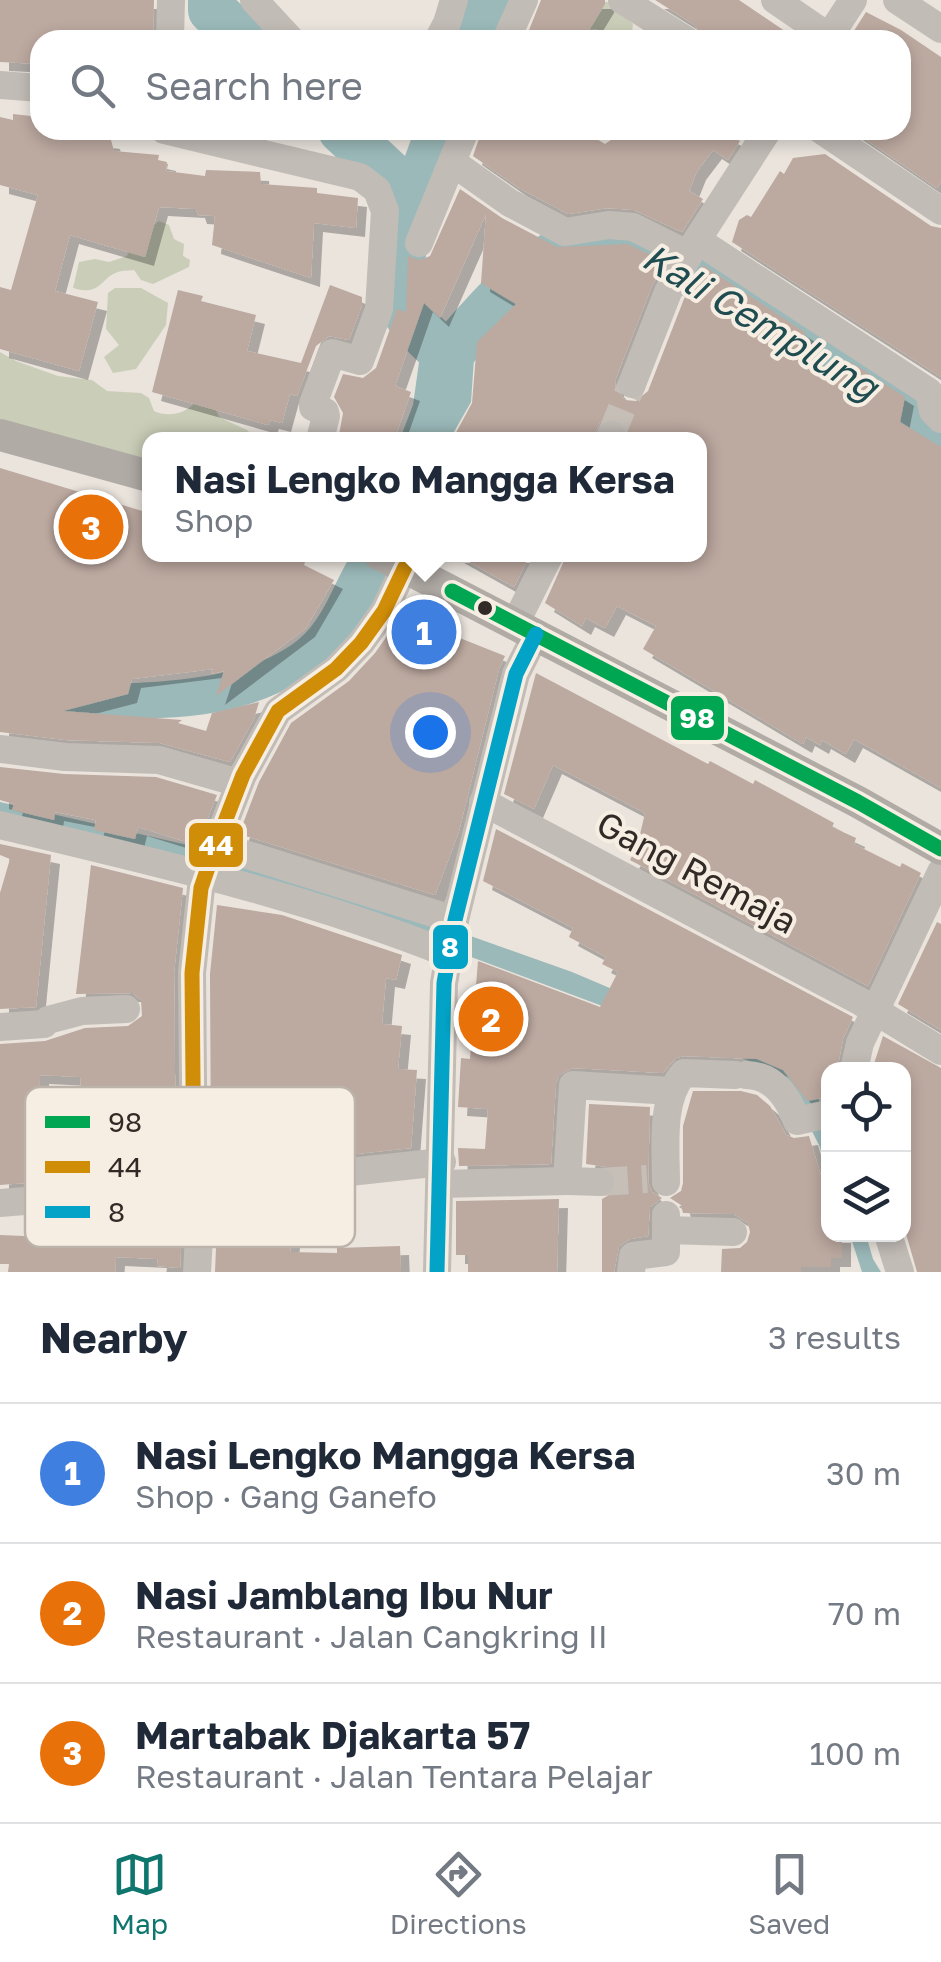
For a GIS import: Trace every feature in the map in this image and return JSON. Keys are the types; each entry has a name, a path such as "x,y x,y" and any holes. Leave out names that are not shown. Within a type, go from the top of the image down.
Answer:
{"main road":[{"path":"0,435 142,474"},
{"path":"396,562 941,849"}],"street":[{"path":"170,30 171,0"},
{"path":"254,0 282,30"},
{"path":"444,30 454,0"},
{"path":"510,30 524,0"},
{"path":"622,0 670,30"},
{"path":"775,0 817,30"},
{"path":"833,30 854,0"},
{"path":"898,0 941,30"},
{"path":"0,84 30,88"},
{"path":"206,140 360,177 377,190 385,212 379,310 360,361 332,353 312,407 326,416 322,432"},
{"path":"419,243 461,140"},
{"path":"632,384 668,292 762,140"},
{"path":"836,140 941,210"},
{"path":"452,162 510,203 566,232 633,227 691,251 929,392 933,412 941,419"},
{"path":"195,1087 192,973 198,902 239,783 278,711 336,669 384,611 396,562"},
{"path":"437,1272 444,983 525,629 547,562"},
{"path":"0,749 65,757 159,760 239,783"},
{"name":"Gang Remaja","path":"483,802 876,1011 941,1052"},
{"path":"0,825 210,860 452,938"},
{"path":"856,1062 860,1043 941,872"},
{"path":"0,1027 44,1024 82,1011 126,1010"},
{"path":"660,1180 671,1091 684,1074 740,1075 766,1080 783,1092 797,1120 821,1116"},
{"path":"567,1181 572,1085 671,1091"},
{"path":"355,1178 441,1173 600,1182"},
{"path":"0,1203 25,1201"},
{"path":"631,1272 632,1256 666,1252 666,1222 733,1232"},
{"path":"889,1242 893,1270"},
{"path":"197,1247 197,1272"}],"green space":[{"path":"601,2 609,2 633,24 632,30 584,30"},
{"path":"159,221 169,225 174,239 184,244 183,256 190,260 189,267 153,284 141,280 134,270 112,274 89,290 73,288 79,262 109,262 127,256 132,241"},
{"path":"115,288 141,288 168,303 166,325 136,369 113,373 104,357 119,345 106,329 108,293"},
{"path":"0,352 58,376 92,380 107,391 141,393 159,413 181,412 195,402 216,410 219,417 249,432 142,432 142,472 0,430"}],"water":[{"path":"448,329 475,344 471,402 454,432 403,432 413,405 421,348"},
{"path":"347,562 398,562 356,631 329,660 264,699 184,716 84,718 51,710 0,682 119,684 208,676 249,666 283,650 310,628"},
{"path":"0,802 205,849 338,889 728,1032 813,1088 821,1105 821,1151 794,1096 752,1062 439,945 0,818"},
{"path":"852,1242 868,1242 881,1272 862,1272"}],"building":[{"path":"0,0 154,0 153,30 30,30 30,64 0,62"},
{"path":"541,0 605,0 589,30 529,30"},
{"path":"655,0 739,0 783,30 698,30"},
{"path":"866,12 901,30 854,30"},
{"path":"911,37 941,57 941,182 937,188 867,140 911,140"},
{"path":"13,114 30,116 30,140 111,140 114,151 159,155 158,160 167,162 166,171 205,176 206,170 260,172 261,184 317,188 317,193 358,198 356,228 314,223 311,278 212,245 215,216 198,215 196,209 159,207 145,257 70,235 55,291 98,302 79,371 0,349 0,287 11,290 38,195 0,185 0,117 13,120"},
{"path":"479,140 598,140 605,144 611,140 740,141 728,160 713,150 697,171 689,191 703,199 682,232 634,210 607,208 568,214 519,188 473,156"},
{"path":"825,154 931,226 941,228 941,377 732,242 739,220 751,217 780,171 784,174 793,158"},
{"path":"460,189 502,218 557,247 628,244 665,262 616,378 615,388 625,400 636,401 648,391 684,299 703,265 806,333 795,352 839,381 851,362 905,397 900,422 941,447 941,788 854,739 846,754 822,740 820,745 806,737 803,744 643,649 656,626 617,606 605,628 586,618 582,626 545,603 563,562 707,562 707,432 626,432 624,424 609,418 600,422 596,432 456,432 472,403 477,342 516,304 481,283 486,214 440,318 424,303 395,386 411,392 397,432 339,432 343,413 334,397 343,374 363,378 376,368 397,309 406,312 408,256 420,260 430,256"},
{"path":"330,285 362,297 362,305 349,340 329,336 316,346 297,396 290,394 282,423 270,420 268,425 152,392 178,290 203,296 201,301 256,315 247,351 301,363"},
{"path":"0,468 142,511 142,562 305,562 304,565 334,580 306,628 216,696 224,671 211,674 213,669 132,679 128,694 63,711 182,720 178,723 206,731 212,713 259,702 230,762 160,743 66,740 0,732"},
{"path":"469,562 526,562 514,587"},
{"path":"402,615 505,656 459,831 435,895 239,834 259,782 291,723 349,681"},
{"path":"536,673 708,764 710,761 753,784 755,780 834,823 832,827 856,838 854,844 921,873 868,986 630,860 645,813 553,765 534,809 504,794"},
{"path":"0,767 156,777 217,795 197,845 138,827 135,839 94,830 96,820 55,812 54,820 12,810 14,804 0,800"},
{"path":"496,829 853,1017 839,1062 821,1062 821,1098 807,1101 783,1070 757,1059 684,1056 676,1058 663,1073 573,1068 559,1075 556,1083 551,1164 459,1166 458,1148 485,1149 488,1109 458,1107 461,1058 470,1059 478,961 600,1007 618,972 602,964 606,957 569,937 573,928 483,881"},
{"path":"0,844 51,855 36,1007 0,1009 0,893 10,859 0,855"},
{"path":"91,865 183,888 174,973 175,1087 81,1087 81,1077 40,1075 40,1087 25,1087 25,1183 0,1185 0,1044 45,1041 85,1028 128,1026 142,1016 141,1000 133,993 76,994"},
{"path":"217,905 282,915 402,955 396,980 386,978 382,1024 402,1026 398,1069 417,1070 411,1148 355,1154 355,1087 211,1087 210,974"},
{"path":"937,922 941,924 941,1030 898,1004"},
{"path":"883,1036 941,1068 941,1272 917,1272 908,1242 911,1062 875,1062"},
{"path":"693,1091 741,1091 757,1095 770,1106 786,1135 809,1136 821,1176 821,1242 842,1242 842,1258 831,1258 831,1267 801,1267 801,1272 721,1272 722,1249 740,1248 747,1242 748,1223 734,1214 683,1213 681,1205 670,1198 681,1191 683,1183 683,1126"},
{"path":"589,1104 650,1107 648,1182 652,1192 662,1198 650,1207 648,1236 630,1239 619,1246 614,1272 602,1272 602,1199 614,1192 617,1182 608,1167 586,1164"},
{"path":"559,1199 557,1272 468,1272 468,1255 456,1255 456,1201"},
{"path":"0,1235 25,1236 25,1247 181,1247 180,1268 157,1266 158,1259 116,1257 115,1272 8,1272 9,1264 0,1264"},
{"path":"400,1246 401,1272 215,1272 216,1247 290,1247 290,1252 337,1253 337,1248"}],"waterway":[{"path":"212,0 212,10 233,30"},
{"name":"Kali Cemplung","path":"479,30 491,0"},
{"path":"353,140 415,198"},
{"name":"Kali Cemplung","path":"436,140 404,229 398,302 447,356"},
{"name":"Kali Cemplung","path":"447,356 501,297 543,261 592,240 619,238 643,245 674,262 941,432"}],"tunnel":[{"path":"612,432 632,384"},
{"path":"600,1182 647,1179"}],"transit line":[{"name":"44","path":"193,1087 192,973 201,888 243,775 278,711 336,669 361,643 384,611 405,567"},
{"name":"98","path":"452,591 941,849"},
{"name":"8","path":"437,1272 444,983 455,920 516,674 536,634"}],"place":[{"name":"Martabak Djakarta 57","path":"91,527"},
{"name":"Nasi Lengko Mangga Kersa","path":"424,632"},
{"name":"Nasi Jamblang Ibu Nur","path":"491,1019"}]}
